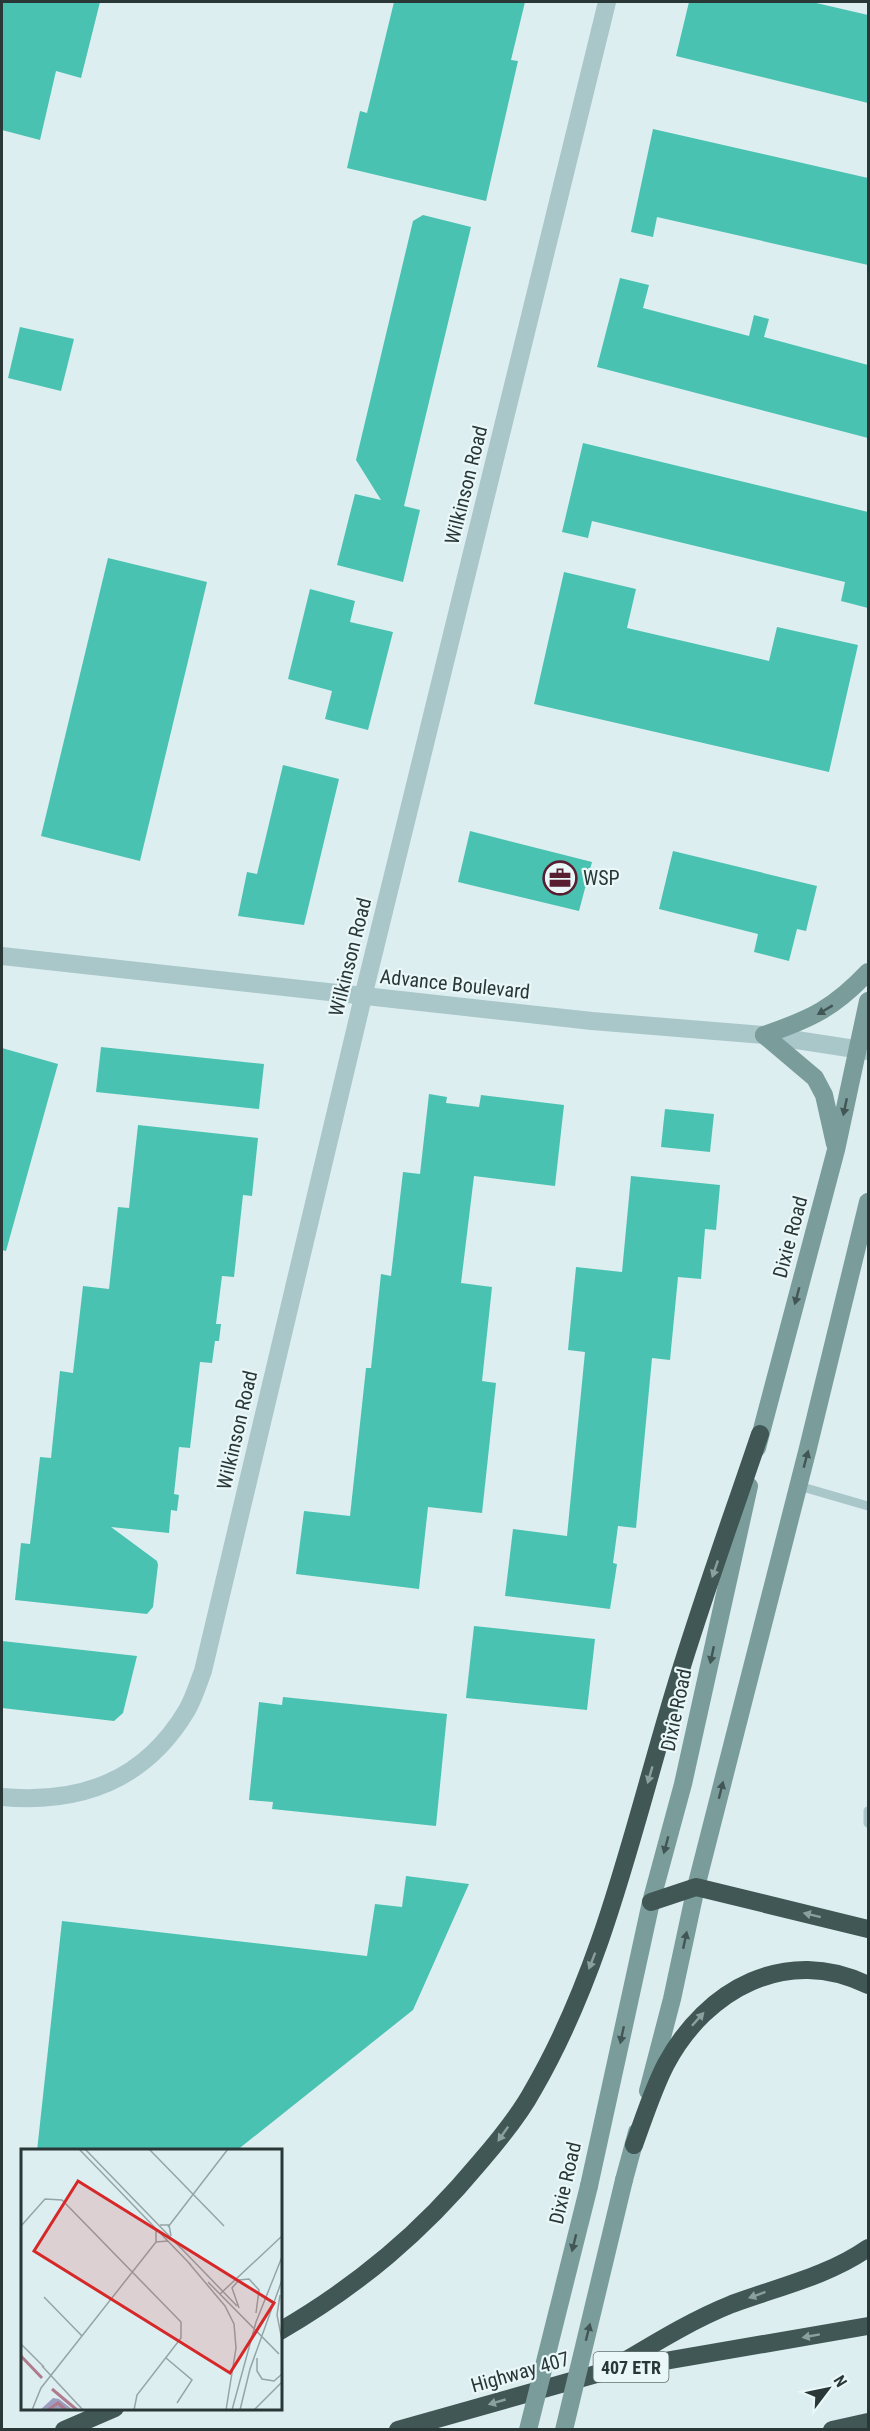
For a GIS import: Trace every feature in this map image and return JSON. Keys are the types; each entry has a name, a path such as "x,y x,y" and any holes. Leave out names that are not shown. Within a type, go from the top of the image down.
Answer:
{"highway":[{"path":"282,2330 365,2276 411,2238 461,2186 491,2150 533,2091 574,2008 607,1921 681,1668 760,1434"},
{"path":"651,1902 696,1887 868,1929"},
{"path":"634,2145 666,2065 686,2033 714,2002 752,1980 791,1971 823,1970 845,1975 868,1985"},
{"path":"607,2371 666,2337 730,2305 818,2274 868,2248"},
{"name":"Highway 407","path":"398,2430 607,2371 868,2326"},
{"path":"64,2430 113,2410"},
{"path":"832,2430 868,2422"}],"main road":[{"path":"764,1035 802,1022 828,1009 847,994 868,972"},
{"name":"Dixie Road","path":"528,2430 589,2186 651,1902 683,1784 760,1434 863,1051 868,1001"},
{"path":"764,1035 814,1078 824,1095 836,1150"},
{"path":"564,2430 624,2180 672,1999 696,1887 799,1486 868,1202"}],"street":[{"name":"Wilkinson Road","path":"2,1797 40,1799 71,1795 122,1778 156,1751 187,1710 203,1671 363,997 607,2"},
{"name":"Advance Boulevard","path":"2,956 592,1021 764,1035 863,1051"}],"lane":[{"path":"799,1486 868,1506"},
{"path":"868,1811 868,1823"}],"building":[{"path":"2,2 100,2 81,78 56,71 40,140 2,130"},
{"path":"394,2 525,2 511,60 518,61 486,201 347,168 360,111 367,113"},
{"path":"689,2 812,2 868,15 868,103 676,56"},
{"path":"653,129 868,178 868,265 657,217 653,237 631,232"},
{"path":"423,215 471,227 404,506 420,510 403,582 337,565 355,494 381,500 356,460 413,221"},
{"path":"620,278 649,285 643,308 749,336 754,315 769,319 764,337 868,365 868,438 597,367"},
{"path":"20,327 74,339 61,391 8,378"},
{"path":"583,443 868,512 868,608 841,601 845,582 592,521 588,538 562,532"},
{"path":"108,558 207,582 140,861 41,836"},
{"path":"564,572 636,589 627,628 769,661 777,627 858,645 829,772 534,704"},
{"path":"310,589 355,601 350,622 393,632 368,730 325,719 332,691 288,679"},
{"path":"283,765 339,779 304,925 238,916 247,872 257,874"},
{"path":"470,831 592,862 579,911 458,882"},
{"path":"673,851 817,886 806,931 797,929 789,961 754,952 758,934 659,909"},
{"path":"101,1047 264,1064 259,1109 96,1092"},
{"path":"2,1048 58,1064 6,1251 2,1250"},
{"path":"429,1094 447,1097 446,1103 479,1107 481,1095 564,1105 555,1186 474,1176 461,1283 492,1287 482,1381 496,1383 482,1513 428,1507 419,1589 296,1574 304,1511 350,1516 366,1368 371,1368 381,1274 391,1276 403,1172 420,1174"},
{"path":"665,1109 714,1114 710,1152 661,1147"},
{"path":"138,1125 258,1138 252,1196 243,1195 234,1277 222,1276 216,1324 221,1324 219,1341 215,1341 212,1363 200,1362 190,1448 179,1447 174,1494 179,1495 177,1511 171,1510 169,1533 111,1527 157,1561 153,1607 147,1614 15,1600 21,1543 30,1544 40,1457 51,1458 60,1371 73,1373 83,1286 109,1289 118,1207 129,1208"},
{"path":"631,1176 720,1185 716,1230 705,1229 701,1279 678,1277 670,1360 652,1358 636,1528 618,1526 613,1563 617,1564 610,1609 505,1596 513,1529 567,1536 585,1352 568,1350 576,1267 622,1272"},
{"path":"474,1626 595,1639 587,1710 466,1698"},
{"path":"2,1641 137,1656 123,1713 114,1721 2,1708"},
{"path":"283,1697 447,1714 436,1826 272,1809 273,1802 249,1800 259,1702 282,1705"},
{"path":"406,1876 469,1884 413,2010 239,2149 37,2149 62,1921 367,1956 375,1904 402,1907"}],"place":[{"name":"WSP","path":"560,878"}]}
